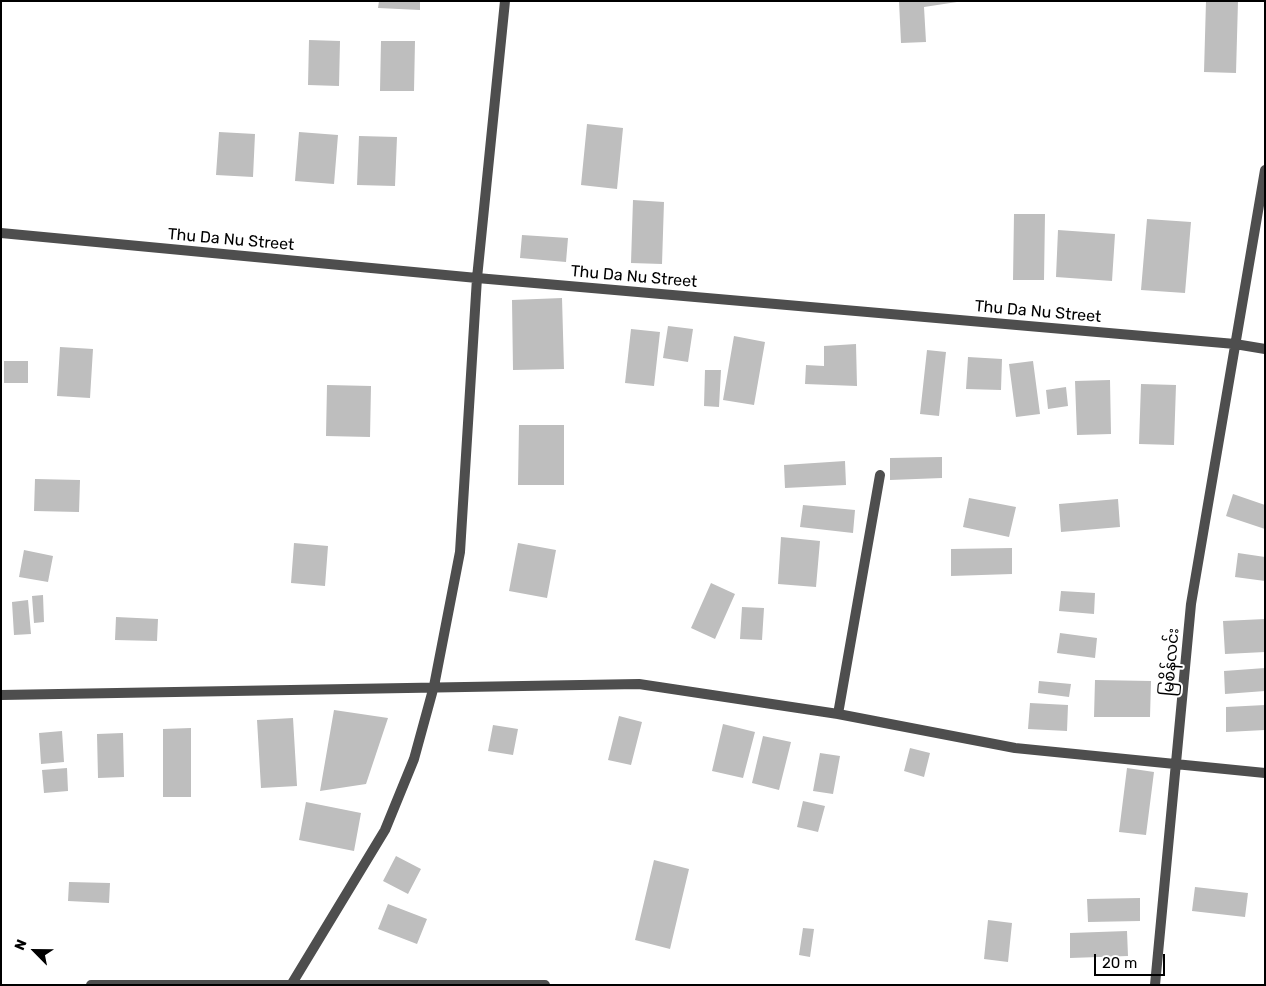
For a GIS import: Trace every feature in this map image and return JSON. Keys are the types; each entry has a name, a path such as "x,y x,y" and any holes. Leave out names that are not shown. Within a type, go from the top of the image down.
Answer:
{"street":[{"path":"292,984 385,830 414,759 434,686 460,552 477,278 506,1"},
{"name":"မြစိန်လင်း","path":"1155,985 1191,604 1265,170"},
{"name":"Thu Da Nu Street","path":"1,233 477,278 1234,344 1265,349"},
{"path":"838,714 880,475"},
{"path":"1,695 434,686 639,684 838,714 1016,748 1265,773"},
{"path":"91,985 545,985"}],"building":[{"path":"379,1 420,1 420,10 378,8"},
{"path":"899,1 957,2 924,7 926,42 901,43"},
{"path":"1206,1 1238,1 1236,73 1204,72"},
{"path":"309,40 340,41 339,86 308,85"},
{"path":"381,41 415,41 414,91 380,91"},
{"path":"587,124 623,128 617,189 581,185"},
{"path":"219,132 255,134 253,177 216,175"},
{"path":"299,132 338,135 334,184 295,181"},
{"path":"359,136 397,137 395,186 357,185"},
{"path":"633,200 664,202 662,264 631,263"},
{"path":"1014,214 1045,214 1044,280 1013,280"},
{"path":"1147,219 1191,222 1185,293 1141,290"},
{"path":"1058,230 1115,234 1112,281 1056,277"},
{"path":"522,235 568,238 566,262 520,258"},
{"path":"562,298 564,369 513,370 512,300"},
{"path":"668,326 693,329 688,362 663,358"},
{"path":"631,329 660,332 654,386 625,383"},
{"path":"734,336 765,342 754,405 723,400"},
{"path":"856,344 857,386 805,384 806,365 824,366 824,346"},
{"path":"60,347 93,349 90,398 57,396"},
{"path":"927,350 946,352 939,416 920,414"},
{"path":"968,357 1002,359 1001,390 966,389"},
{"path":"4,361 28,361 28,383 4,383"},
{"path":"1033,361 1040,414 1016,417 1009,364"},
{"path":"705,370 721,370 719,407 704,406"},
{"path":"1110,380 1111,434 1077,435 1075,381"},
{"path":"1141,384 1176,385 1174,445 1139,444"},
{"path":"327,385 371,386 370,437 326,436"},
{"path":"1066,387 1068,406 1048,409 1046,390"},
{"path":"519,425 564,425 564,485 518,485"},
{"path":"942,457 942,478 890,480 890,458"},
{"path":"845,461 846,485 785,488 784,465"},
{"path":"35,479 80,480 79,512 34,511"},
{"path":"1233,494 1265,505 1265,529 1226,516"},
{"path":"969,498 1016,507 1009,537 963,527"},
{"path":"1118,499 1120,527 1061,532 1059,504"},
{"path":"803,505 855,510 853,533 800,527"},
{"path":"781,537 820,541 816,587 778,584"},
{"path":"294,543 328,546 325,586 291,583"},
{"path":"518,543 556,550 547,598 509,591"},
{"path":"1012,548 1012,574 951,576 951,549"},
{"path":"24,550 53,556 48,582 19,577"},
{"path":"1238,553 1265,557 1265,581 1235,577"},
{"path":"711,583 735,594 715,639 691,628"},
{"path":"1061,591 1095,593 1094,614 1059,611"},
{"path":"43,595 44,622 34,623 32,596"},
{"path":"28,600 31,634 14,635 12,602"},
{"path":"742,607 764,608 762,640 740,639"},
{"path":"116,617 158,619 157,641 115,640"},
{"path":"1265,619 1265,652 1225,654 1223,621"},
{"path":"1060,633 1097,638 1095,658 1057,653"},
{"path":"1265,668 1265,691 1225,694 1224,671"},
{"path":"1095,680 1151,681 1150,717 1094,717"},
{"path":"1039,681 1071,684 1069,697 1038,693"},
{"path":"1030,703 1068,705 1067,731 1028,729"},
{"path":"1265,705 1265,730 1226,732 1226,707"},
{"path":"334,710 388,718 366,784 320,791"},
{"path":"619,716 642,722 631,765 608,760"},
{"path":"293,718 297,786 261,788 257,720"},
{"path":"723,724 755,732 743,778 712,771"},
{"path":"493,725 518,729 513,755 488,751"},
{"path":"191,728 191,797 163,797 163,729"},
{"path":"62,731 64,762 41,764 39,733"},
{"path":"123,733 124,777 98,778 97,734"},
{"path":"763,736 791,742 779,790 752,783"},
{"path":"910,748 930,753 924,777 904,771"},
{"path":"820,753 840,756 833,794 813,791"},
{"path":"67,768 68,791 44,793 42,770"},
{"path":"1127,768 1154,772 1146,835 1119,832"},
{"path":"803,801 825,806 818,832 797,827"},
{"path":"306,802 361,813 354,851 299,840"},
{"path":"396,856 421,869 408,894 383,881"},
{"path":"654,860 689,869 670,949 635,940"},
{"path":"69,882 110,883 109,903 68,901"},
{"path":"1195,887 1248,893 1245,917 1192,911"},
{"path":"1140,898 1140,921 1088,922 1087,899"},
{"path":"388,904 427,919 417,944 378,929"},
{"path":"988,920 1012,923 1008,962 984,959"},
{"path":"803,928 814,929 810,957 799,955"},
{"path":"1127,931 1128,956 1070,958 1070,933"}]}
